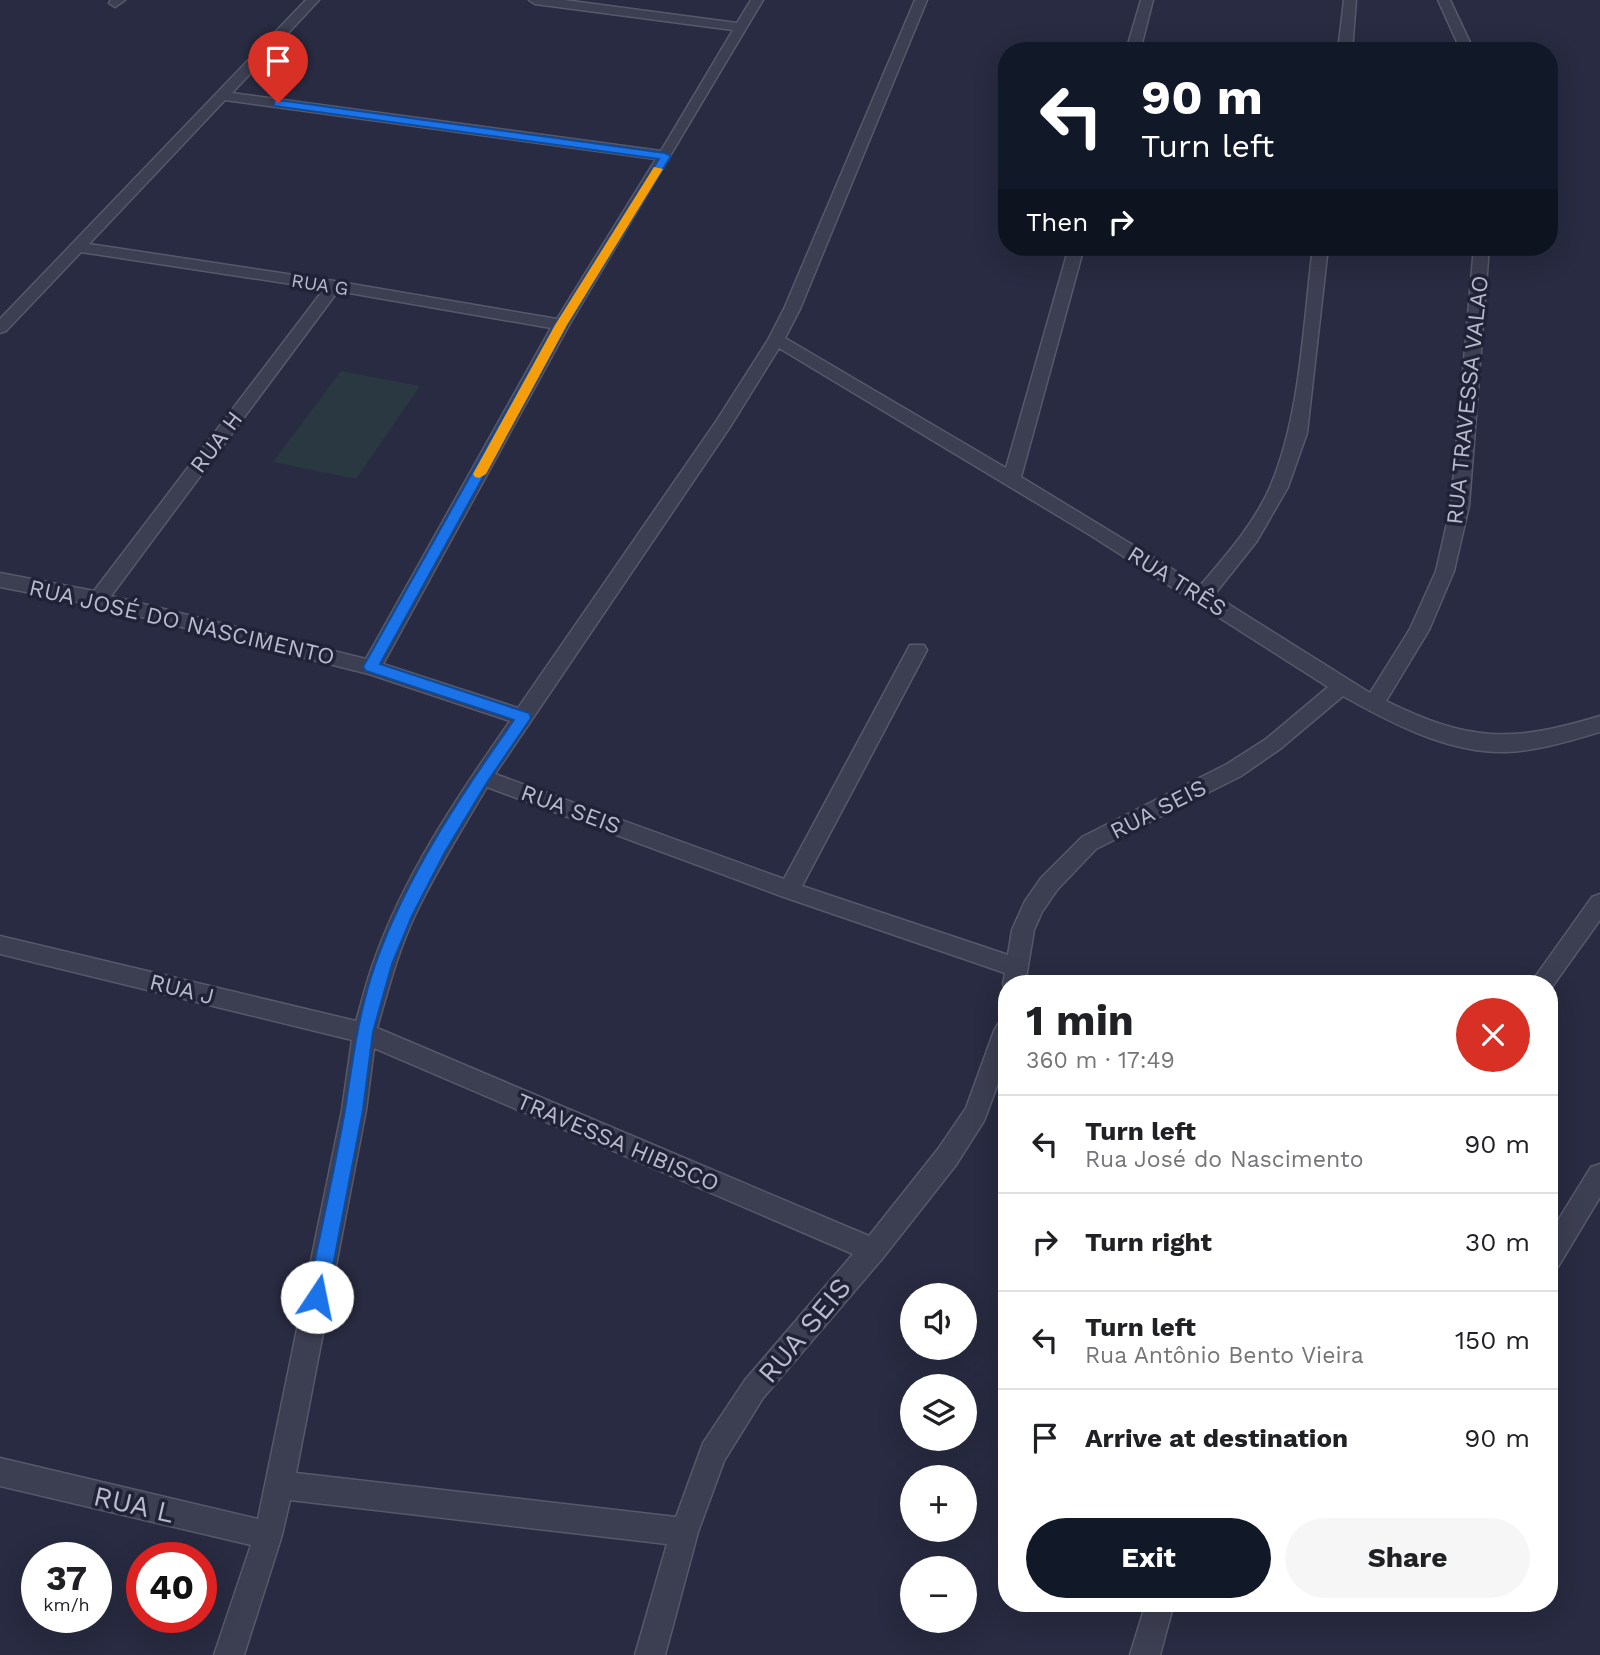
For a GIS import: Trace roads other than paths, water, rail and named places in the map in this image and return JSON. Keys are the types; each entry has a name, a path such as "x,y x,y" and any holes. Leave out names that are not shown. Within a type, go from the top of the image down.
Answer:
{"street":[{"path":"0,328 313,0"},
{"path":"535,0 740,27"},
{"path":"371,667 561,325 757,0"},
{"path":"229,1655 268,1535 280,1485 354,1110 364,1032 384,964 404,915 439,848 482,777 724,423 776,340 921,0"},
{"path":"1135,42 1147,0"},
{"path":"1346,42 1350,0"},
{"path":"1444,0 1464,42"},
{"path":"223,96 665,156"},
{"name":"RUA G","path":"79,247 334,286 561,325"},
{"path":"1012,479 1074,256"},
{"path":"1202,596 1248,541 1279,487 1298,433 1320,256"},
{"name":"RUA TRAVESSA VALAO","path":"1374,703 1419,630 1445,570 1460,506 1481,256"},
{"name":"RUA H","path":"98,599 334,286"},
{"name":"RUA TRÊS","path":"776,340 1012,479 1343,685 1413,723 1477,743 1544,741 1600,724"},
{"name":"RUA JOSÉ DO NASCIMENTO","path":"0,580 98,599 371,667 524,718"},
{"path":"789,890 917,650"},
{"name":"RUA SEIS","path":"482,777 1015,975 1023,930 1033,907 1049,884 1089,843 1234,770 1273,744 1343,685"},
{"path":"1548,975 1600,903"},
{"name":"RUA J","path":"0,945 364,1032"},
{"name":"TRAVESSA HIBISCO","path":"364,1032 873,1250"},
{"name":"RUA SEIS","path":"650,1655 684,1532 713,1453 754,1389 873,1250 947,1157 976,1113 998,1053"},
{"path":"1558,1243 1600,1175"},
{"name":"RUA L","path":"0,1472 268,1535"},
{"path":"280,1485 684,1532"},
{"path":"1146,1655 1158,1612"}]}
